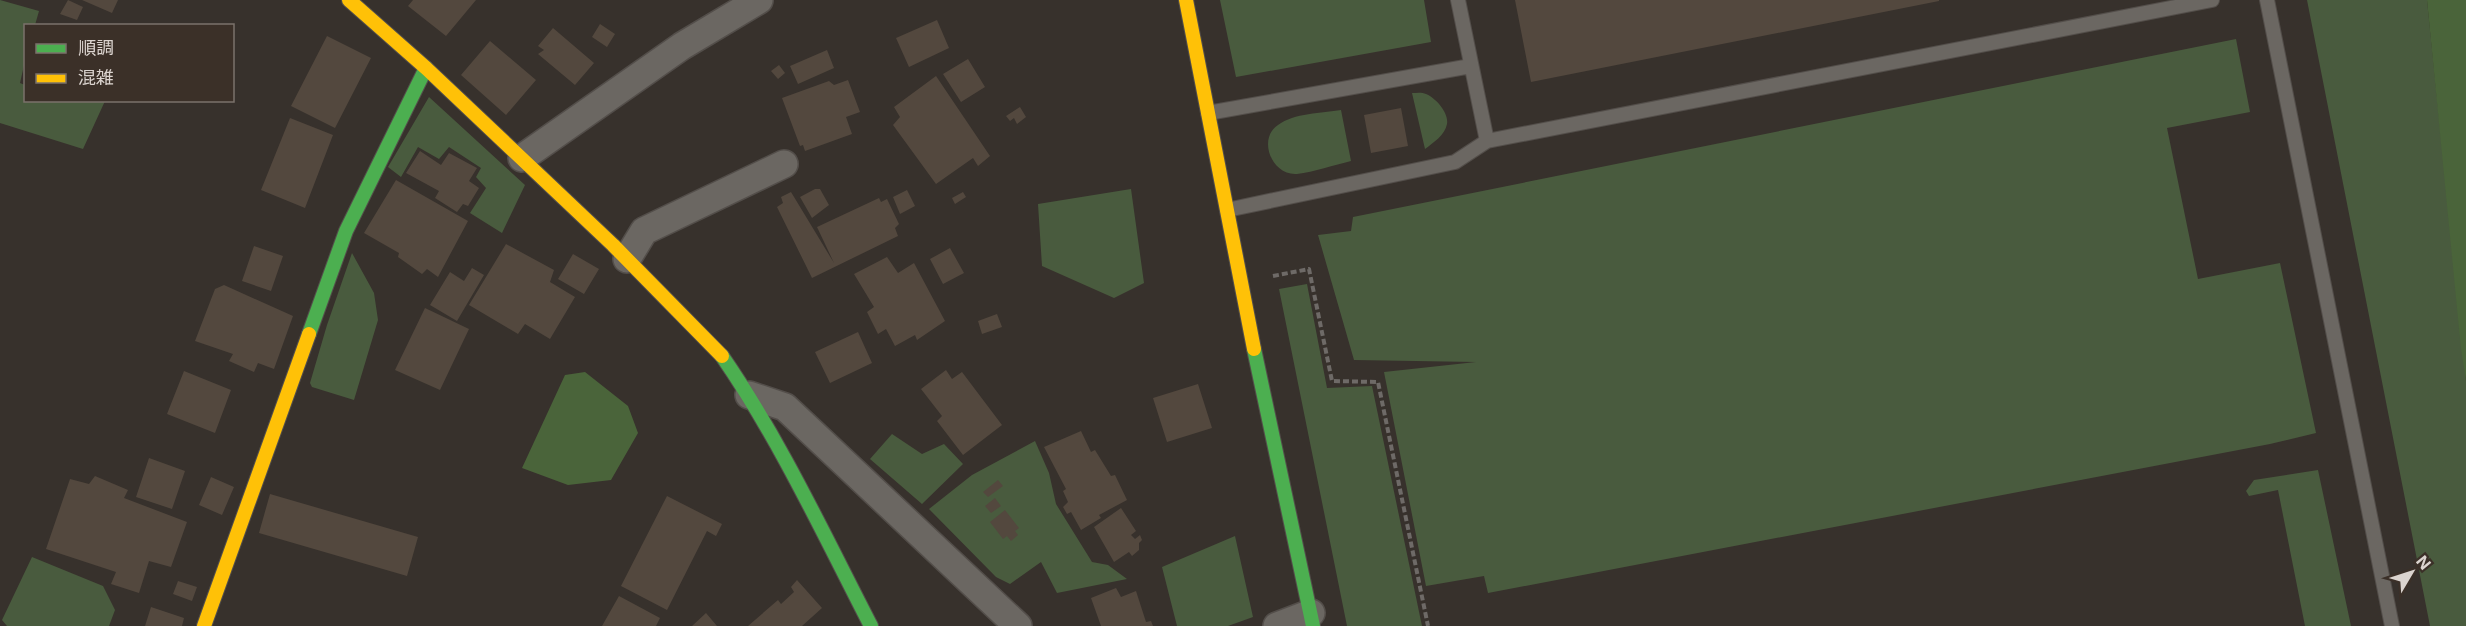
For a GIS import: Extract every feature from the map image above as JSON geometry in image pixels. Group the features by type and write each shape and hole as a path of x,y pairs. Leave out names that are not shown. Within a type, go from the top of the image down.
{"street":[{"path":"349,0 522,158 717,349 749,395 782,453 871,626"},
{"path":"522,158 682,46 759,0"},
{"path":"1186,0 1269,429 1312,619 1277,626"},
{"path":"204,626 346,231 426,68"},
{"path":"627,259 644,231 784,164"},
{"path":"749,395 785,407 1018,626"}],"lane":[{"path":"1458,0 1487,141"},
{"path":"1227,210 1455,162 1487,141 2212,0"},
{"path":"2267,0 2392,626"},
{"path":"1208,113 1471,66"}],"path":[{"path":"1267,278 1309,269 1332,381 1378,382 1428,626"}],"green space":[{"path":"0,0 39,11 35,24 24,24 24,65 20,83 24,85 24,102 105,102 83,149 0,123"},
{"path":"1220,0 1424,0 1431,42 1236,77"},
{"path":"2307,0 2427,0 2466,381 2466,626 2430,626"},
{"path":"2427,0 2466,0 2466,381 2461,349"},
{"path":"2236,39 2250,112 2167,128 2198,279 2280,263 2316,433 2270,444 1488,593 1484,576 1426,586 1384,372 1476,362 1354,360 1318,235 1351,231 1353,217"},
{"path":"1412,93 1424,93 1430,96 1441,106 1446,115 1446,128 1425,149"},
{"path":"429,97 525,185 502,233 470,213 486,188 476,177 481,168 449,147 439,159 418,147 401,177 388,167"},
{"path":"1341,110 1351,161 1297,174 1288,173 1274,163 1268,147 1272,131 1278,125 1300,116"},
{"path":"1131,189 1144,283 1114,298 1042,266 1038,204"},
{"path":"352,253 374,293 378,320 354,400 312,387 310,383"},
{"path":"1307,284 1327,388 1372,386 1422,626 1347,626 1279,289"},
{"path":"585,372 628,406 638,433 611,480 568,485 522,468 565,375"},
{"path":"892,434 922,454 944,444 963,464 922,504 870,459"},
{"path":"1035,441 1049,473 1056,504 1092,562 1108,565 1127,579 1057,593 1041,562 1010,584 996,577 929,509 972,475"},
{"path":"2318,470 2351,626 2305,626 2278,490 2249,496 2246,491 2254,480"},
{"path":"1235,536 1253,617 1228,626 1177,626 1162,567"},
{"path":"32,557 103,586 115,610 109,626 7,626 2,620"}],"building":[{"path":"68,0 83,7 77,20 60,14"},
{"path":"82,0 118,0 112,13"},
{"path":"413,0 476,0 446,36 408,6"},
{"path":"1515,0 1939,0 1939,1 1531,82"},
{"path":"937,20 949,48 909,67 896,38"},
{"path":"600,24 615,34 607,47 592,37"},
{"path":"553,28 594,63 575,85 538,54 544,50 538,46"},
{"path":"327,36 371,58 335,128 291,106"},
{"path":"490,41 536,80 506,115 461,75"},
{"path":"827,50 834,68 798,84 790,66"},
{"path":"968,59 985,87 961,102 943,74"},
{"path":"779,65 785,73 778,79 771,71"},
{"path":"936,76 990,156 978,166 973,158 936,184 893,125 900,117 894,107"},
{"path":"848,80 860,112 846,117 852,134 805,151 803,145 800,146 782,98 829,81 834,85"},
{"path":"1020,107 1026,117 1017,124 1014,118 1010,121 1006,116"},
{"path":"1401,108 1408,146 1371,153 1364,115"},
{"path":"290,118 333,135 305,208 261,190"},
{"path":"420,151 441,165 449,153 477,168 469,181 479,188 468,206 463,204 457,212 435,198 439,191 406,173"},
{"path":"396,180 468,221 438,277 427,269 422,274 398,257 399,253 364,233"},
{"path":"815,189 820,189 829,205 812,218 800,197"},
{"path":"907,190 915,206 900,214 893,197"},
{"path":"791,192 834,263 817,227 879,198 881,202 887,199 899,224 895,228 898,236 812,278 777,207 783,203 781,197"},
{"path":"963,192 966,197 955,204 952,198"},
{"path":"506,244 554,270 550,282 575,297 550,339 525,324 518,334 469,305"},
{"path":"254,246 283,256 271,291 242,281"},
{"path":"950,248 964,273 943,284 930,259"},
{"path":"573,254 599,269 584,294 558,279"},
{"path":"887,257 898,273 914,263 945,321 917,340 915,335 895,346 886,329 878,334 867,312 874,307 854,274"},
{"path":"472,268 484,275 457,321 430,305 450,272 464,281"},
{"path":"224,285 293,316 274,369 258,363 254,372 229,361 233,354 195,341 215,289"},
{"path":"425,308 469,329 440,390 395,370"},
{"path":"997,314 1002,327 982,334 978,321"},
{"path":"858,332 872,363 830,383 815,352"},
{"path":"946,370 952,379 962,372 1002,425 963,455 937,421 942,416 921,389"},
{"path":"184,371 231,390 215,433 167,414"},
{"path":"1198,384 1212,428 1167,442 1153,398"},
{"path":"1081,431 1091,452 1095,450 1111,476 1115,475 1127,500 1099,515 1101,518 1081,530 1071,512 1067,514 1063,507 1068,502 1063,491 1066,489 1044,447"},
{"path":"149,458 185,471 172,509 136,497"},
{"path":"95,476 128,490 124,498 187,522 171,567 149,561 139,593 111,584 116,572 46,549 70,479 89,484"},
{"path":"211,477 234,487 222,515 199,505"},
{"path":"998,480 1003,486 988,497 983,492"},
{"path":"270,494 418,537 407,576 259,533"},
{"path":"667,496 722,524 716,536 707,531 667,610 621,586"},
{"path":"995,498 1001,506 991,513 985,506"},
{"path":"1121,508 1136,531 1131,535 1135,539 1140,535 1142,540 1139,543 1139,550 1132,556 1129,552 1114,562 1094,527"},
{"path":"1005,510 1019,528 1015,531 1018,535 1011,541 1007,536 1003,539 990,522"},
{"path":"797,580 822,608 802,626 748,626 778,600 781,604 794,592 791,587"},
{"path":"178,581 197,587 192,601 173,594"},
{"path":"1116,588 1121,597 1136,591 1146,622 1151,621 1153,626 1101,626 1091,598"},
{"path":"619,596 660,618 656,626 602,626"},
{"path":"151,607 184,618 182,626 145,626"},
{"path":"706,613 717,626 692,626"}],"traffic: fast":[{"path":"309,334 346,231 426,68"},
{"path":"1254,349 1313,626"},
{"path":"722,356 782,454 871,626"}],"traffic: slow":[{"path":"349,0 426,68 613,245 722,356"},
{"path":"1186,0 1254,349"},
{"path":"204,626 309,334"}]}
